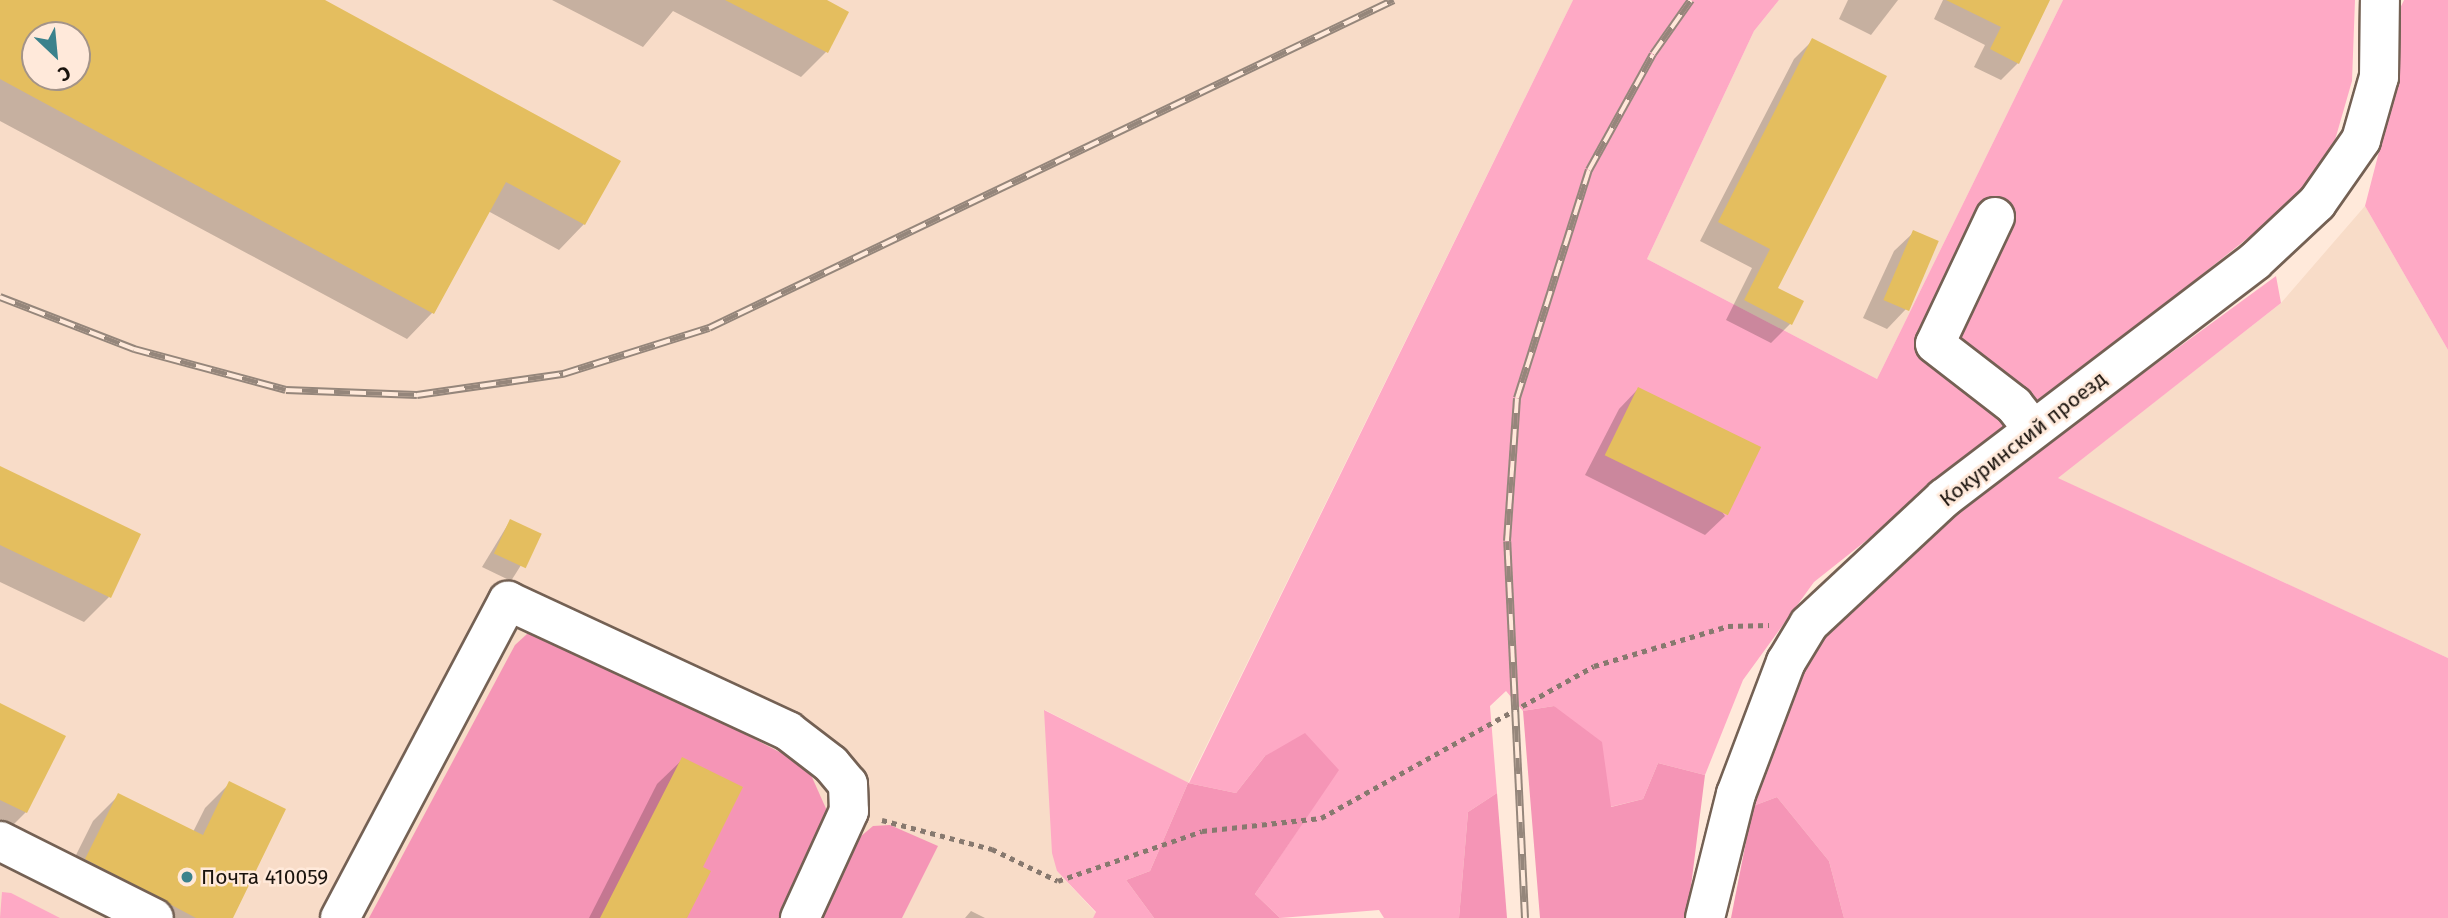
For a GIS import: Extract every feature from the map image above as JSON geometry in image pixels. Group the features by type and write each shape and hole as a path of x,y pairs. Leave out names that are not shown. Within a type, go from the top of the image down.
{"street":[{"name":"Кокуринский проезд","path":"1705,918 1737,794 1786,662 1809,624 1944,498 2255,261 2317,203 2361,140 2379,77 2380,0"},
{"path":"1995,216 1935,344 2014,405 2033,429"},
{"path":"340,918 508,601 788,732 848,784 849,811 800,918"},
{"path":"0,841 154,918"}],"path":[{"path":"849,811 992,849 1058,881 1202,831 1321,818 1594,666 1728,626 1809,624"}],"shaded area":[{"path":"0,0 1573,0 1188,783 1045,710 1057,871 1096,913 1093,918 0,918"},
{"path":"1573,0 1779,0 1754,31 1647,259 1877,379 2063,0 2355,0 2352,81 2335,140 2292,203 1814,582 1743,680 1705,775 1658,763 1643,799 1610,807 1554,706 1523,711 1506,691 1490,706 1497,793 1468,812 1459,918 1384,918 1379,910 1280,918 1255,894 1338,770 1265,756 1236,793 1188,783 1150,871 1126,880 1154,918 1093,918 1096,912 1057,871 1052,853 1044,710 1189,783"},
{"path":"1779,0 2063,0 1877,379 1647,259 1754,31"},
{"path":"2404,0 2448,0 2448,350 2365,206 2390,109 2395,19"},
{"path":"2365,206 2448,350 2448,658 2057,478 2281,303"},
{"path":"2276,276 2281,303 2058,478 2448,658 2448,918 1844,918 1829,861 1777,797 1753,806 1794,690 1829,631 1899,557 1984,490"},
{"path":"547,632 797,761 811,775 828,813 782,918 369,918 515,645 527,634"},
{"path":"1554,706 1602,742 1611,807 1643,799 1658,763 1705,775 1687,918 1540,918 1523,711"},
{"path":"1305,733 1339,770 1255,894 1280,918 1154,918 1126,880 1150,871 1188,783 1236,793 1265,756"},
{"path":"1497,793 1507,918 1459,918 1468,812"},
{"path":"1777,797 1829,861 1844,918 1731,918 1753,806"},
{"path":"890,825 938,846 902,918 818,918 854,842 873,826"},
{"path":"2,892 11,893 60,918 0,918"}],"building":[{"path":"0,0 325,0 621,161 585,225 506,182 434,314 22,91 91,91 91,21 21,21 21,90 0,79"},
{"path":"725,0 827,0 849,12 828,53"},
{"path":"1946,0 2050,0 2019,64 1990,49 2001,27"},
{"path":"1812,38 1887,76 1778,288 1804,301 1792,325 1744,300 1770,249 1718,222"},
{"path":"1913,230 1939,241 1909,311 1883,300"},
{"path":"1638,387 1761,447 1728,515 1605,455"},
{"path":"0,466 141,534 111,598 0,545"},
{"path":"510,519 542,534 526,568 494,553"},
{"path":"0,703 66,736 27,813 0,800"},
{"path":"682,757 743,787 703,867 711,871 687,918 600,918"},
{"path":"229,781 286,809 233,918 196,918 85,859 118,793 203,835"}],"railway":[{"path":"0,297 134,349 286,390 417,395 563,374 709,328 1394,0"},
{"path":"1525,918 1507,541 1517,398 1589,170 1653,54 1691,0"}],"place":[{"name":"Почта 410059","path":"187,877"}]}
